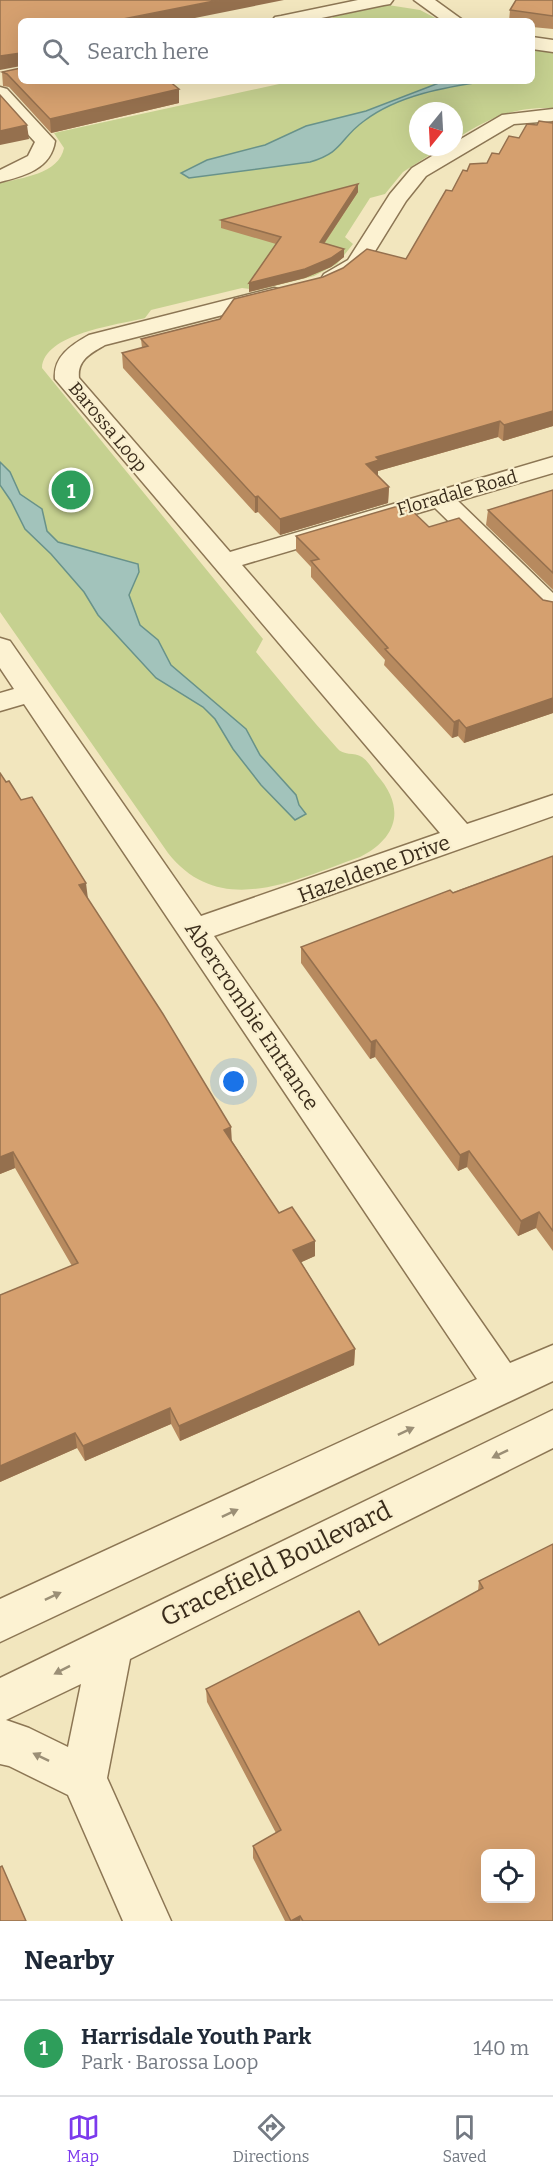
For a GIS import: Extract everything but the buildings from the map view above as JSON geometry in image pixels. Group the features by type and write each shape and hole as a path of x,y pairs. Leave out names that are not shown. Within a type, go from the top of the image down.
{"street":[{"path":"296,18 384,0"},
{"path":"423,0 450,18"},
{"path":"535,43 553,46"},
{"path":"0,176 17,171 36,161 55,139 4,82"},
{"name":"Barossa Loop","path":"462,837 70,385 66,373 68,362 83,348 106,336 337,277 356,264 407,184 430,164 509,118 553,115"},
{"name":"Floradale Road","path":"224,562 553,465"},
{"path":"440,498 553,608"},
{"name":"Abercrombie Entrance","path":"0,647 16,697 194,931 503,1385"},
{"name":"Hazeldene Drive","path":"194,931 553,805"},
{"path":"0,1621 553,1362"},
{"name":"Gracefield Boulevard","path":"0,1701 553,1428"},
{"path":"111,1645 84,1779 147,1921"},
{"path":"0,1742 13,1744 84,1779"}],"green space":[{"path":"388,5 420,10 435,18 333,18"},
{"path":"535,49 553,52 553,108 524,109 501,115 463,135 463,102 409,102 409,156 428,156 403,172 385,194 370,198 345,237 353,244 337,264 314,276 258,290 242,288 151,310 145,318 84,332 55,346 46,356 42,368 263,639 256,652 339,750 362,757 386,787 392,798 394,810 394,820 390,831 373,849 360,857 285,883 260,888 235,890 211,885 189,873 168,853 0,612 0,183 28,177 47,169 61,157 64,148 54,133 279,84 535,84"}],"water":[{"path":"436,84 469,84 407,98 377,112 329,154 310,162 189,178 181,173 207,160 265,145 306,126 366,111"},
{"path":"0,462 10,472 20,494 42,509 47,531 58,542 138,564 139,572 129,595 140,625 158,640 171,665 246,729 260,755 296,795 299,805 306,814 295,820 261,785 233,749 215,719 203,707 156,678 98,615 84,592 51,554 25,529 0,485"}],"place":[{"name":"Harrisdale Youth Park","path":"71,490"}]}
